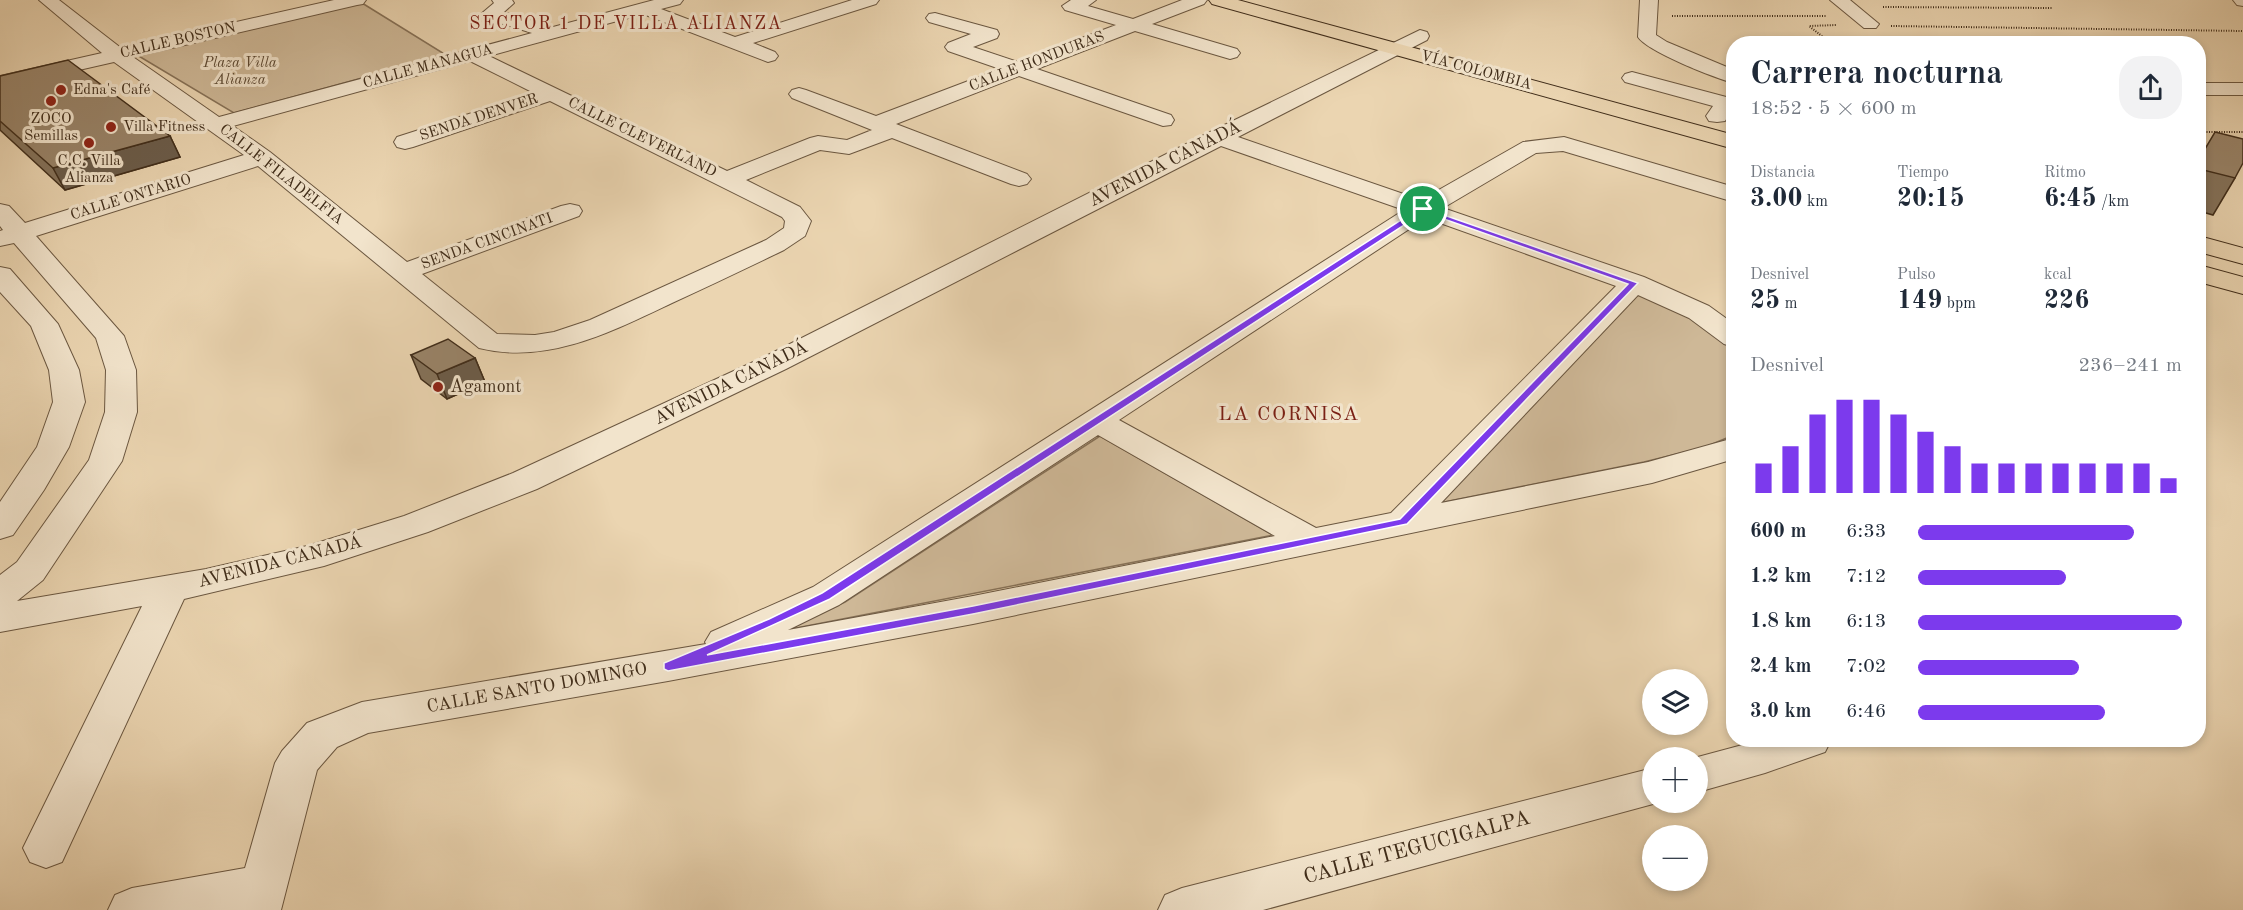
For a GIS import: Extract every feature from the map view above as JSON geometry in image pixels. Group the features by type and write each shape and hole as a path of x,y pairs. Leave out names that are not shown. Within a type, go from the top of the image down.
{"main road":[{"name":"VÍA COLOMBIA","path":"1218,0 1407,42 1455,45"},
{"name":"VÍA COLOMBIA","path":"1288,0 1407,42 1726,140"},
{"path":"1614,88 1725,118"},
{"path":"2206,244 2243,252"},
{"path":"2206,244 2243,256"},
{"path":"2206,275 2243,286"}],"street":[{"name":"CALLE FILADELFIA","path":"48,0 117,55 262,158 489,342 514,346 547,343 592,330 775,245 796,231"},
{"name":"CALLE BOSTON","path":"0,82 357,0"},
{"path":"501,0 506,3 490,14 553,33"},
{"name":"CALLE MANAGUA","path":"216,124 553,33 649,10 674,0"},
{"path":"735,43 870,0"},
{"path":"1087,0 1071,6 1230,53"},
{"name":"CALLE HONDURAS","path":"726,180 818,143 849,147 884,127 1018,69 1198,0"},
{"path":"270,5 288,16"},
{"path":"1648,8 1647,37 1660,46 1726,74"},
{"path":"649,10 768,56"},
{"path":"935,18 990,34 956,47 1162,120"},
{"name":"AVENIDA CANADÁ","path":"0,618 170,588 311,557 416,524 525,481 775,363 1407,42"},
{"name":"CALLE CLEVERLAND","path":"472,55 790,212 798,221 796,231"},
{"path":"1632,78 1723,102 1725,118"},
{"path":"2206,89 2243,89"},
{"name":"SENDA DENVER","path":"405,142 552,94"},
{"path":"799,94 1019,179"},
{"path":"818,143 810,129 850,114"},
{"path":"1218,137 1634,283 1699,312 1726,332"},
{"path":"668,666 773,622 826,596 1423,209 1531,147 1564,144 1726,193"},
{"name":"CALLE ONTARIO","path":"6,228 262,158"},
{"name":"SENDA CINCINATI","path":"403,272 570,211"},
{"path":"0,595 30,571 105,461 121,412 121,370 110,336 6,228"},
{"path":"0,275 44,324 64,370 69,402 53,447 27,490 0,527"},
{"path":"1403,522 1634,283"},
{"path":"1097,421 1311,541"},
{"name":"CALLE SANTO DOMINGO","path":"260,898 297,763 322,735 362,718 668,666 973,610 1652,472 1726,450"},
{"path":"46,848 170,588"},
{"path":"1708,771 1791,747"},
{"name":"CALLE TEGUCIGALPA","path":"1182,910 1642,789"},
{"path":"132,910 260,898"}],"path":[{"path":"1648,8 1854,12 2053,8"},
{"path":"1822,36 1809,26 1854,12 1892,26 2243,31"},
{"path":"2206,132 2243,132"}],"green space":[{"name":"Plaza Villa Alianza","path":"362,3 446,55 234,113 137,55"},
{"path":"1637,290 1695,316 1726,341 1726,438 1705,447 1644,462 1434,504"},
{"path":"1100,436 1273,535 786,630 845,602"}],"building":[{"name":"C.C. Villa Alianza","path":"68,60 170,136 53,168 0,121 0,76"},
{"path":"2215,132 2243,139 2243,163 2235,178 2206,171 2206,147"},
{"path":"448,339 475,358 437,374 411,355"}],"place":[{"name":"Edna's Café","path":"61,90"},
{"name":"ZOCO Semillas","path":"51,101"},
{"name":"Villa Fitness","path":"111,127"},
{"name":"C.C. Villa Alianza","path":"89,143"},
{"name":"Agamont","path":"438,387"}],"district":[{"name":"SECTOR 1 DE VILLA ALIANZA","path":"626,24"},
{"name":"LA CORNISA","path":"1289,415"}],"route":[{"path":"1423,209 1634,283 1403,522 973,610 668,666 773,622 826,596 1423,209"}]}
